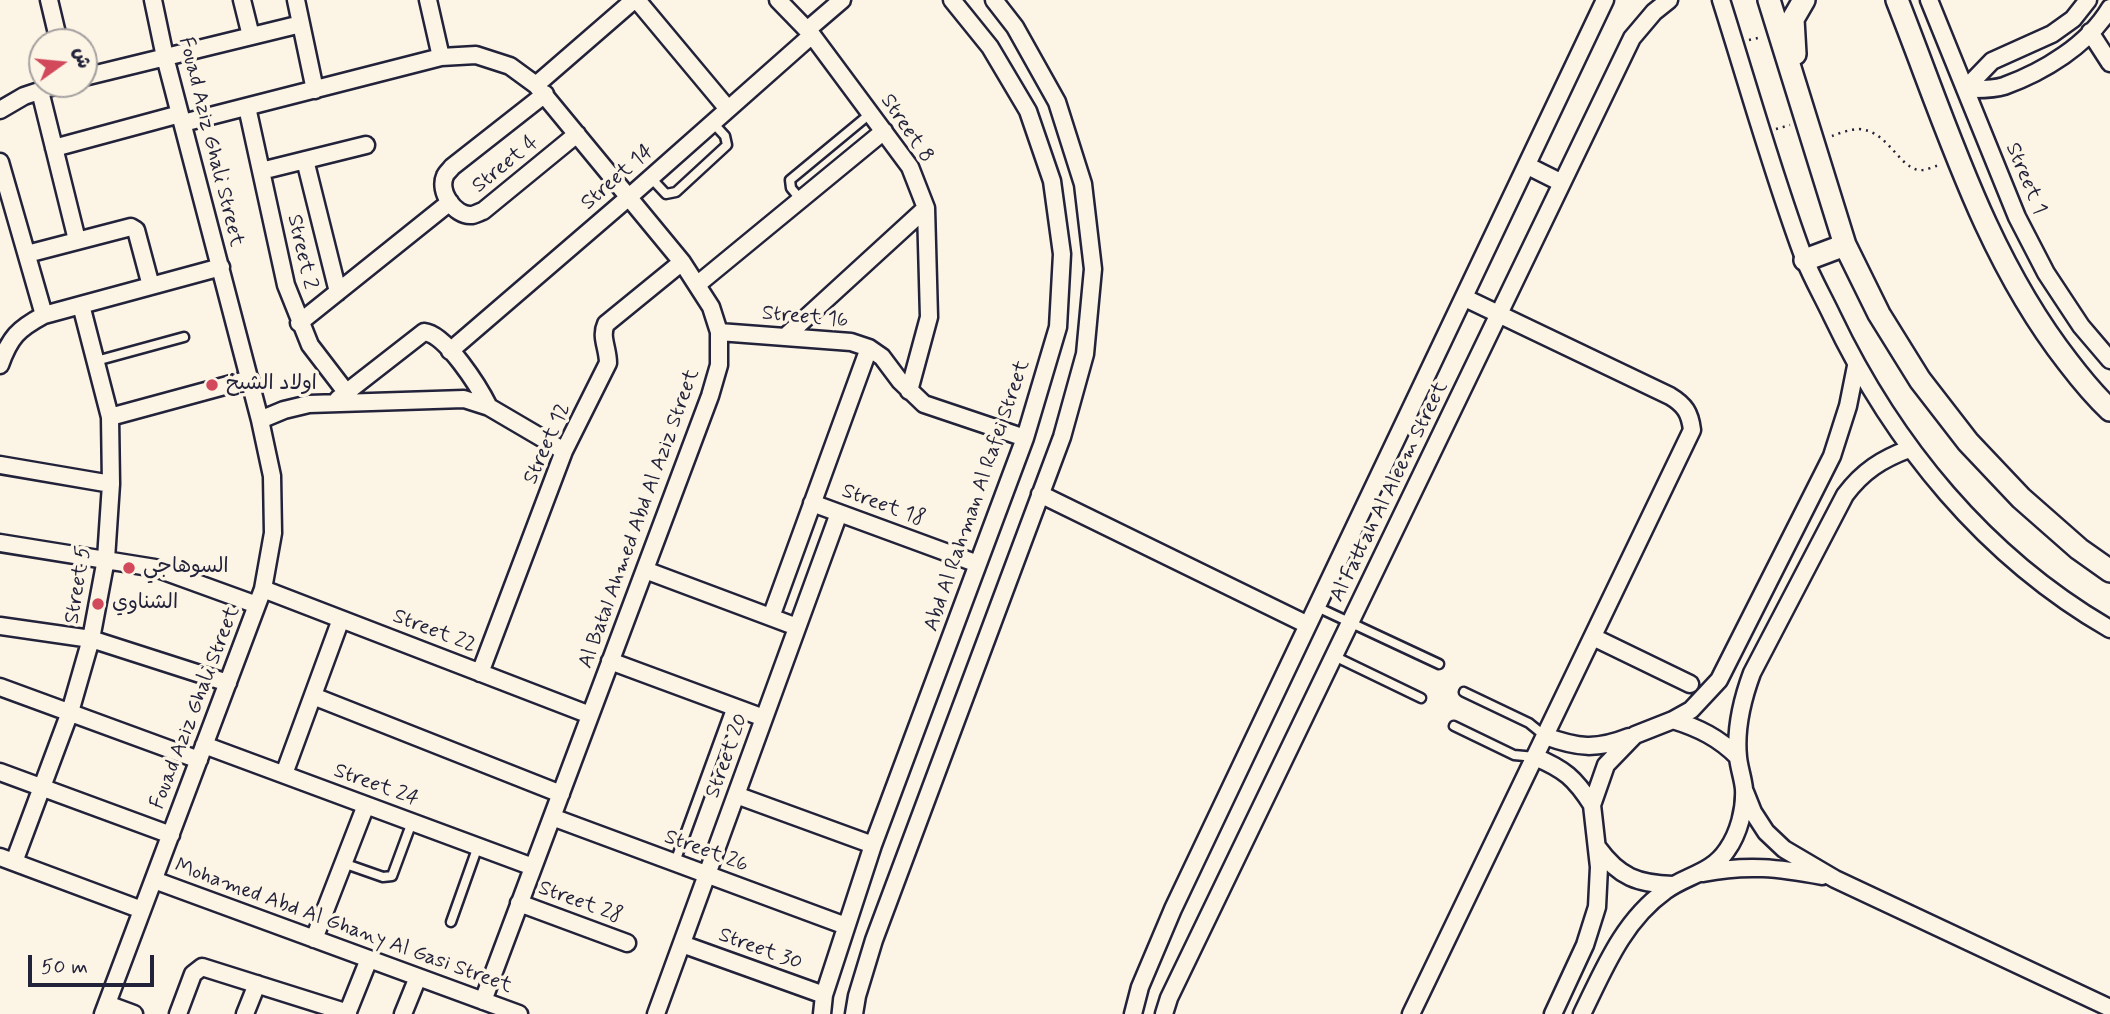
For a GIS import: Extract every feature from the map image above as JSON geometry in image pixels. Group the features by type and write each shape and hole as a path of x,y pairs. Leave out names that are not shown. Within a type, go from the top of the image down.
{"street":[{"path":"49,0 56,28"},
{"name":"Fouad Aziz Ghali Street","path":"105,1009 263,589 273,533 272,476 260,420 153,0"},
{"path":"242,0 251,36"},
{"path":"296,0 315,90"},
{"path":"428,0 441,57"},
{"path":"636,0 728,109"},
{"name":"Street 4","path":"577,134 483,211 470,215 458,212 443,191 444,177 452,167 541,90 636,0"},
{"name":"Street 8","path":"778,0 809,33 910,167 926,208 929,317 909,391"},
{"name":"Street 14","path":"450,351 713,123 842,0"},
{"name":"Abd Al Rahman Al Rafei Street","path":"822,1014 824,995 873,845 1024,438 1058,327 1062,254 1052,181 1028,111 990,47 952,0"},
{"path":"854,1014 857,996 883,917 1062,437 1086,354 1093,269 1083,184 1057,102 1015,27 994,0"},
{"name":"Al Fattah Al Aleem Street","path":"1133,1014 1140,987 1173,909 1605,0"},
{"name":"Al Fattah Al Aleem Street","path":"1164,1014 1169,998 1632,38 1654,12 1669,0"},
{"path":"1721,0 1805,260 1856,366 1909,449 1962,511 2020,568 2084,614 2110,628"},
{"path":"1769,0 1845,245 1879,314 1920,380 1968,442 2021,498 2079,549 2110,571"},
{"path":"1797,89 1793,19 1804,0"},
{"path":"1897,0 1985,225 2016,285 2053,342 2096,397 2110,410"},
{"name":"Street 1","path":"1929,0 2017,217 2046,273 2081,326 2110,360"},
{"path":"1965,89 1992,61 2052,34 2073,19 2083,2"},
{"path":"1965,89 2001,87 2065,54 2090,32 2110,8"},
{"path":"98,74 301,24"},
{"path":"2090,32 2110,63"},
{"name":"Al Batal Ahmed Abd Al Aziz Street","path":"54,148 247,107 441,57 476,55 510,66 541,90 682,262 711,307 719,332 719,365 713,386 483,1001"},
{"path":"0,110 28,95"},
{"path":"42,98 78,240"},
{"name":"Street 2","path":"247,107 286,285 299,323 341,397"},
{"path":"698,284 884,131"},
{"path":"261,171 366,145"},
{"path":"305,160 338,292"},
{"path":"0,162 4,186 44,315"},
{"path":"1528,166 1562,183"},
{"path":"299,323 450,202"},
{"path":"785,337 926,208"},
{"path":"27,254 131,227 137,236 151,286"},
{"path":"1805,260 1845,245"},
{"name":"Street 12","path":"480,673 564,451 608,363 603,337 606,324 682,262"},
{"path":"0,365 8,344 23,326 44,315 220,267"},
{"path":"1411,1014 1692,430 1690,415 1682,403 1670,396 1465,298"},
{"name":"Street 5","path":"7,860 42,787 70,712 91,639 106,559 111,484 110,417 81,305"},
{"path":"341,397 425,332 433,333 450,351 476,383 489,407"},
{"name":"Street 16","path":"719,332 851,342 869,348 882,357 909,391 924,404 1024,438"},
{"path":"771,617 869,348"},
{"path":"1545,736 1574,746 1605,746 1673,720 1691,710 1706,696 1730,662 1832,456 1848,406 1856,366"},
{"path":"110,417 250,379"},
{"path":"260,420 284,410 341,397 464,399 489,407 564,451"},
{"path":"1909,449 1885,458 1869,468 1845,495 1752,673 1740,714 1738,757 1744,790 1753,812 1784,849 1835,878 2110,1008"},
{"path":"0,465 111,484"},
{"path":"1040,494 1308,625"},
{"name":"Street 18","path":"813,503 978,564"},
{"name":"Street 20","path":"656,1014 839,513"},
{"path":"0,543 155,568 257,605"},
{"path":"645,570 797,627"},
{"name":"Street 22","path":"263,589 590,715"},
{"path":"284,775 341,619"},
{"path":"0,626 91,639 228,683"},
{"path":"1593,637 1690,684"},
{"path":"610,661 764,718"},
{"name":"Street 24","path":"0,687 202,753 284,775 533,867"},
{"path":"313,696 561,794"},
{"path":"1673,720 1709,734 1725,744 1738,757"},
{"path":"1592,805 1606,765 1635,735"},
{"path":"1535,757 1558,766 1578,783 1592,805 1597,846 1599,887 1592,926 1553,1014"},
{"path":"0,772 171,835"},
{"path":"1703,873 1727,851 1741,822 1744,790"},
{"path":"736,795 873,845"},
{"path":"314,939 366,805"},
{"name":"Street 26","path":"552,817 846,926"},
{"path":"1597,846 1610,864 1629,877 1650,885 1673,885"},
{"path":"7,860 142,910"},
{"path":"1582,1014 1615,946 1639,914 1673,885 1703,873 1752,866 1776,867 1835,878"},
{"name":"Mohamed Abd Al Ghany Al Gasi Street","path":"154,880 519,1014"},
{"name":"Street 28","path":"519,903 627,943"},
{"path":"852,908 883,917"},
{"name":"Street 30","path":"682,944 824,995"},
{"path":"178,1014 193,974 202,967 348,1014 369,959"},
{"path":"403,1014 418,977"},
{"path":"245,1014 257,984"},
{"path":"294,1014 300,998"},
{"path":"105,1009 134,1014"}],"lane":[{"path":"801,200 791,188 790,180 871,113"},
{"path":"651,178 666,194 676,192 727,145 724,136 713,123"},
{"path":"96,361 184,337"},
{"path":"1317,607 1439,664"},
{"path":"1334,656 1421,698"},
{"path":"1464,692 1529,723 1545,736"},
{"path":"675,862 732,706"},
{"path":"1454,726 1514,755 1535,757"},
{"path":"343,863 383,877 392,876 412,822"},
{"path":"450,922 478,846"}],"path":[{"path":"1735,43 1779,33"},
{"path":"1763,132 1859,129 1884,139 1917,170 1959,159"}],"place":[{"name":"اولاد الشيخ","path":"212,385"},
{"name":"السوهاجي","path":"129,568"},
{"name":"الشناوي","path":"98,604"}]}
